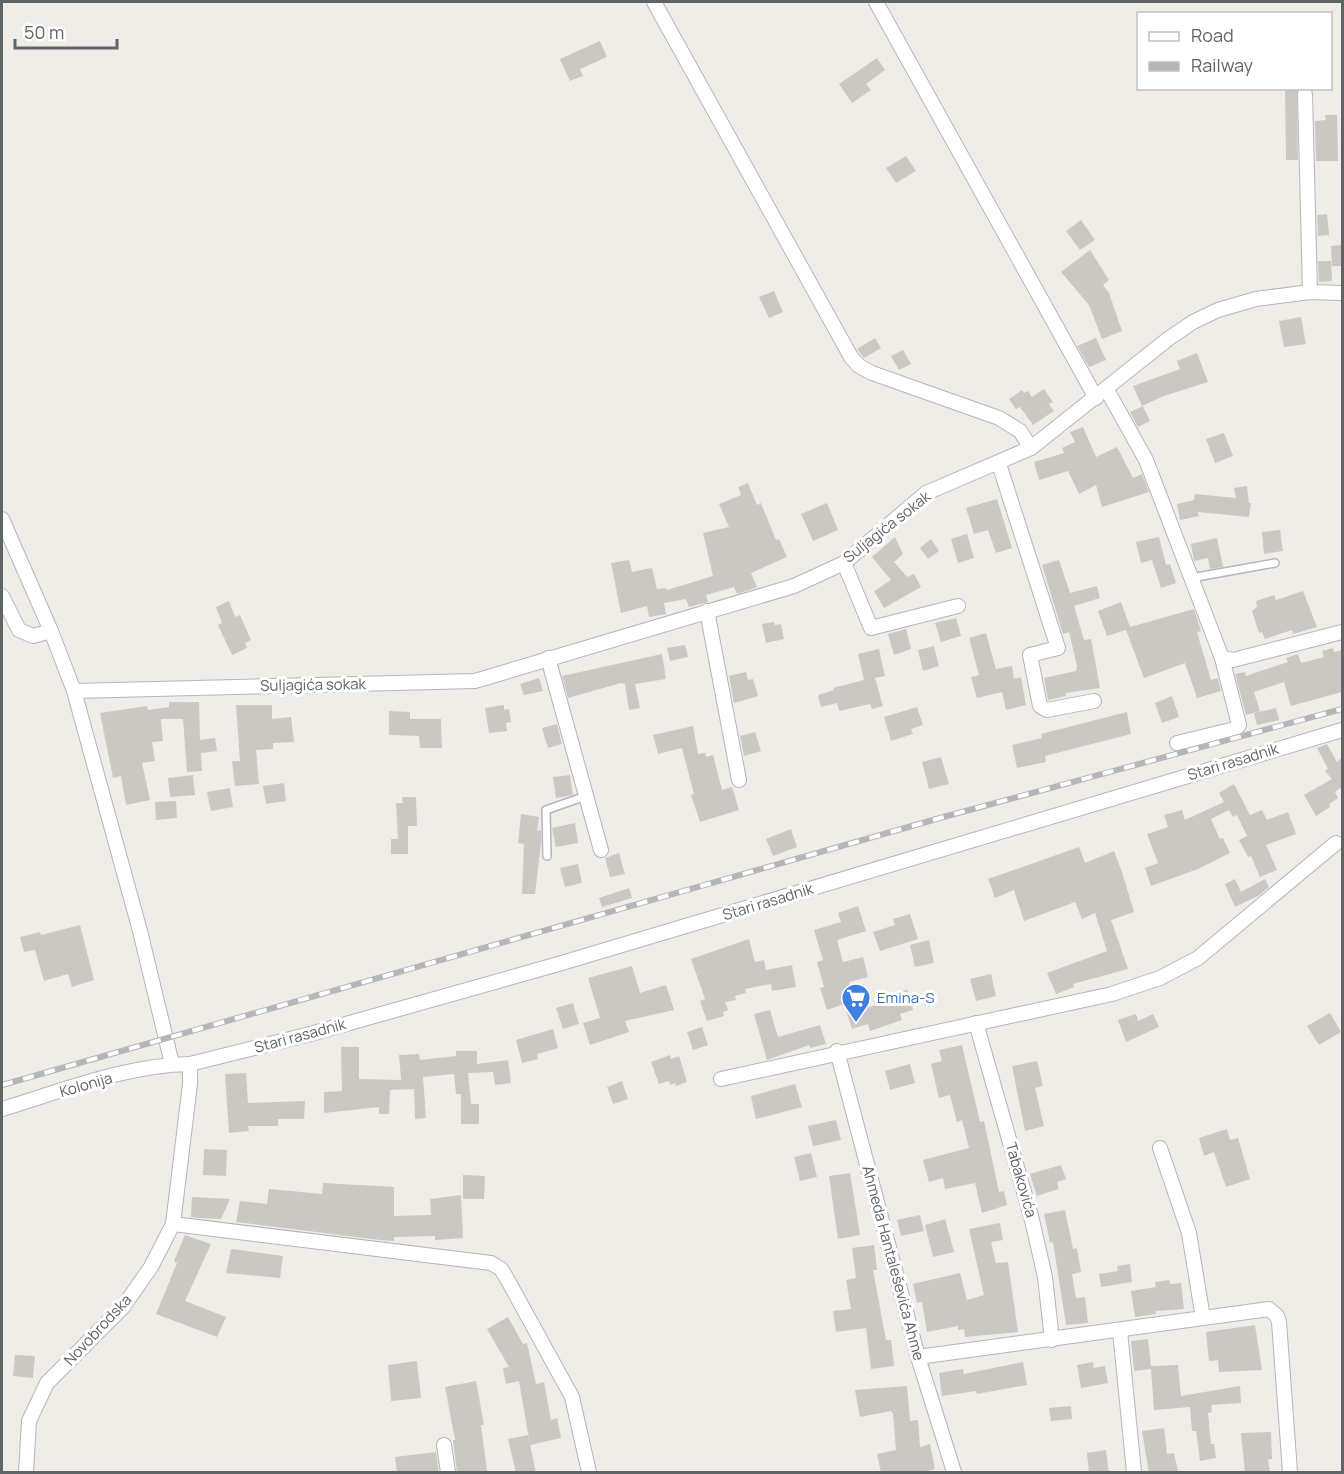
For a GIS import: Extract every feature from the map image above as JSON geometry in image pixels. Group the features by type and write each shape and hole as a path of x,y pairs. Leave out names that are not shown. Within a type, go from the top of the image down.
{"street":[{"path":"654,2 851,357 859,366 872,373 999,418 1020,431 1031,448"},
{"path":"876,2 1101,394 1146,460 1222,658 1239,725 1235,729 1177,744"},
{"path":"1305,94 1310,292"},
{"name":"Suljagića sokak","path":"74,692 475,681 794,586 844,562 926,493 999,464 1031,448 1168,339 1193,322 1247,302 1310,292 1342,293"},
{"path":"999,464 1058,648 1030,655 1040,706 1047,710 1094,701"},
{"path":"2,519 51,631 74,692 140,932 172,1064 190,1064"},
{"path":"844,562 871,628 958,606"},
{"path":"2,596 20,630 27,635 33,636 51,631"},
{"path":"706,611 739,780"},
{"path":"1222,658 1233,660 1342,633"},
{"path":"548,658 601,850"},
{"name":"Stari rasadnik","path":"190,1064 315,1033 566,962 1342,730"},
{"path":"721,1079 837,1051 1112,994 1160,978 1210,950 1340,844"},
{"name":"Tabakovića","path":"976,1023 1032,1220 1045,1277 1052,1340"},
{"name":"Ahmeda Hantaleševića Ahme","path":"837,1051 918,1357 954,1473"},
{"name":"Kolonija","path":"2,1109 97,1081 172,1064"},
{"name":"Novobrodska","path":"26,1473 29,1421 47,1383 123,1307 151,1267 173,1224 190,1084 190,1064"},
{"path":"1160,1148 1189,1233 1203,1318"},
{"path":"173,1224 491,1263 501,1269 506,1277 572,1397 589,1473"},
{"path":"918,1357 1120,1331 1264,1308 1277,1316 1290,1473"},
{"path":"1120,1331 1134,1473"},
{"path":"444,1445 448,1473"}],"lane":[{"path":"1191,578 1275,563"},
{"path":"547,856 546,810 586,796"}],"building":[{"path":"600,41 607,57 580,69 583,76 570,81 560,59"},
{"path":"877,58 885,70 866,84 871,90 852,103 839,84"},
{"path":"1285,90 1297,90 1298,160 1286,160"},
{"path":"1325,115 1337,115 1338,161 1316,161 1315,121 1326,120"},
{"path":"906,156 916,171 896,183 886,168"},
{"path":"1327,214 1329,235 1318,236 1317,215"},
{"path":"1081,220 1095,240 1080,250 1066,231"},
{"path":"1342,245 1342,266 1332,266 1331,246"},
{"path":"1090,250 1109,280 1103,285 1109,293 1122,331 1102,339 1089,305 1061,272"},
{"path":"1318,261 1331,261 1332,281 1319,282"},
{"path":"774,291 783,312 769,318 759,297"},
{"path":"1301,317 1306,344 1284,347 1279,321"},
{"path":"875,338 881,348 864,358 857,349"},
{"path":"1096,338 1106,360 1089,367 1077,346"},
{"path":"903,350 911,364 899,370 891,356"},
{"path":"1197,353 1208,382 1164,396 1142,406 1133,386 1180,369 1177,361"},
{"path":"1044,389 1053,402 1049,404 1054,411 1033,425 1020,407 1016,409 1009,399 1022,390 1024,393 1028,391 1032,397"},
{"path":"1143,406 1150,421 1138,427 1130,412"},
{"path":"1083,427 1096,457 1117,447 1133,478 1142,474 1149,492 1102,507 1096,485 1079,494 1068,471 1039,480 1034,462 1064,453 1062,448 1075,442 1070,432"},
{"path":"1224,433 1233,456 1215,463 1206,439"},
{"path":"748,483 757,505 761,503 776,540 779,539 787,557 751,573 757,587 752,589 737,594 734,587 706,595 708,602 689,607 686,599 664,603 666,614 649,617 647,606 621,613 611,563 629,560 632,572 652,568 657,589 666,588 667,590 713,576 703,533 729,527 719,504 741,495 738,487"},
{"path":"1247,486 1249,503 1251,503 1249,517 1198,512 1199,516 1180,520 1177,504 1194,500 1195,494 1236,498 1234,488"},
{"path":"997,499 1012,548 996,553 988,530 974,534 966,508"},
{"path":"827,503 838,530 813,541 801,514"},
{"path":"1280,530 1283,551 1264,554 1262,532"},
{"path":"967,534 974,558 958,563 951,539"},
{"path":"895,537 903,554 894,562 907,577 914,574 921,587 884,608 874,591 891,580 872,557"},
{"path":"1159,537 1166,565 1170,564 1176,583 1161,588 1152,560 1141,563 1136,542"},
{"path":"1217,538 1223,567 1210,569 1208,558 1194,561 1191,544"},
{"path":"931,539 939,551 928,559 920,548"},
{"path":"1059,560 1070,593 1097,586 1100,598 1074,606 1084,640 1091,639 1100,688 1065,693 1066,696 1048,700 1044,678 1076,671 1077,666 1069,632 1063,634 1042,565"},
{"path":"1303,591 1317,627 1293,634 1292,630 1265,639 1262,632 1259,633 1252,611 1257,607 1256,601 1274,595 1276,600"},
{"path":"229,601 235,617 240,615 251,640 245,643 247,648 232,655 218,625 222,623 216,607"},
{"path":"1121,602 1130,627 1194,609 1201,631 1197,632 1211,680 1218,678 1221,691 1197,698 1185,663 1144,678 1126,630 1107,636 1098,611"},
{"path":"956,618 961,636 941,642 935,623"},
{"path":"774,622 775,625 781,624 784,639 766,643 762,624"},
{"path":"906,629 911,649 894,655 888,634"},
{"path":"986,633 996,669 1012,666 1014,679 1021,677 1026,705 1006,710 1002,692 977,698 971,677 979,675 969,638"},
{"path":"685,645 688,657 670,661 667,648"},
{"path":"934,646 939,666 923,671 918,650"},
{"path":"1333,648 1334,652 1342,650 1342,692 1291,706 1284,682 1254,692 1260,711 1246,715 1235,674 1245,672 1246,676 1288,662 1286,658 1298,654 1301,663 1324,657 1322,651"},
{"path":"879,649 885,676 875,678 883,706 872,709 870,704 839,711 837,703 821,707 818,695 834,690 833,688 864,680 858,654"},
{"path":"662,654 666,679 635,684 640,708 629,710 625,684 621,683 568,698 562,676"},
{"path":"746,672 748,680 753,679 758,696 734,703 729,676"},
{"path":"539,678 543,691 524,695 520,684"},
{"path":"1172,696 1179,717 1162,723 1155,703"},
{"path":"169,702 199,702 200,740 215,738 217,751 201,753 202,771 187,772 183,719 161,719 163,741 152,742 155,761 142,763 150,800 126,805 121,776 113,778 100,713 147,706 148,710 169,707"},
{"path":"236,705 272,705 272,719 291,717 294,742 273,743 273,749 256,750 259,784 235,786 232,761 240,761"},
{"path":"504,705 504,710 509,709 511,722 506,723 507,731 489,733 485,708"},
{"path":"917,707 923,725 911,729 913,734 891,741 884,717"},
{"path":"1276,708 1279,720 1257,725 1254,713"},
{"path":"389,711 410,712 410,719 441,719 442,748 420,748 419,736 389,735"},
{"path":"1127,712 1131,734 1045,756 1046,762 1017,768 1012,745 1042,738 1041,734"},
{"path":"557,724 562,744 548,748 542,728"},
{"path":"693,726 698,754 705,753 706,757 713,755 722,790 732,787 739,810 700,822 691,795 694,794 682,748 658,754 653,735"},
{"path":"755,732 761,751 744,756 740,736"},
{"path":"1327,744 1337,762 1342,757 1342,791 1340,788 1335,792 1338,798 1329,804 1330,807 1316,816 1304,795 1332,779 1325,771 1328,769 1317,748"},
{"path":"941,757 949,784 929,789 922,762"},
{"path":"193,775 195,795 170,797 168,778"},
{"path":"570,775 573,795 556,798 553,777"},
{"path":"284,783 286,801 266,804 263,786"},
{"path":"1234,784 1250,815 1262,810 1267,820 1288,812 1296,834 1266,845 1277,870 1260,877 1251,856 1248,857 1239,840 1247,836 1237,815 1233,817 1229,810 1211,819 1220,839 1223,838 1230,853 1198,869 1151,886 1145,868 1158,863 1147,834 1168,827 1164,815 1182,810 1185,820 1224,802 1219,793"},
{"path":"230,788 233,807 211,811 207,792"},
{"path":"402,797 416,797 417,826 408,826 408,854 391,854 391,839 398,839 396,803 403,803"},
{"path":"176,801 177,818 156,820 155,802"},
{"path":"521,814 539,817 537,831 541,830 541,843 535,894 522,894 524,844 518,843"},
{"path":"575,823 578,843 556,847 552,828"},
{"path":"791,829 797,847 773,856 766,839"},
{"path":"1079,847 1085,863 1114,851 1134,912 1111,920 1128,969 1073,984 1074,987 1056,994 1047,973 1107,951 1095,913 1082,919 1075,902 1024,921 1014,890 995,898 988,879"},
{"path":"619,853 625,874 610,877 605,858"},
{"path":"578,864 582,883 565,887 560,868"},
{"path":"1235,879 1241,892 1265,879 1269,887 1258,896 1235,907 1225,884"},
{"path":"629,888 632,898 602,907 599,898"},
{"path":"858,906 866,931 837,940 843,962 863,957 868,977 849,982 858,1010 887,1002 886,995 907,990 913,1010 900,1014 902,1020 870,1031 868,1024 852,1029 844,1004 827,1010 820,988 824,987 817,962 823,960 814,930 841,922 838,913"},
{"path":"910,914 918,939 880,951 873,932 895,925 893,919"},
{"path":"80,925 94,980 72,987 68,974 44,981 35,950 24,952 20,937 40,932 41,935"},
{"path":"749,939 755,962 764,960 766,970 792,965 796,987 772,991 771,984 745,989 746,993 735,996 736,1000 725,1002 728,1010 723,1012 724,1016 707,1021 700,1001 705,999 691,959"},
{"path":"929,940 934,963 915,967 910,945"},
{"path":"632,966 640,993 666,985 674,1010 625,1021 629,1032 590,1045 583,1023 600,1018 588,978"},
{"path":"991,974 996,996 976,1001 970,979"},
{"path":"573,1003 579,1024 563,1029 556,1008"},
{"path":"770,1010 778,1037 820,1025 826,1044 810,1048 809,1045 767,1060 754,1014"},
{"path":"1330,1013 1341,1032 1319,1045 1307,1026"},
{"path":"1136,1014 1138,1021 1153,1014 1159,1027 1126,1042 1118,1020"},
{"path":"702,1027 708,1045 693,1050 687,1032"},
{"path":"553,1029 558,1048 537,1054 538,1059 522,1063 516,1040"},
{"path":"962,1045 980,1122 984,1121 999,1192 1004,1191 1007,1205 982,1213 975,1183 945,1189 943,1178 929,1182 923,1160 969,1148 962,1120 957,1122 950,1095 939,1098 931,1064 942,1061 939,1050"},
{"path":"341,1047 359,1047 359,1079 401,1080 399,1055 419,1054 420,1060 456,1056 456,1051 477,1051 477,1064 508,1060 511,1083 495,1085 493,1072 468,1073 471,1104 479,1104 479,1124 461,1124 461,1094 456,1094 454,1074 423,1077 426,1118 415,1119 414,1089 390,1090 389,1114 379,1114 379,1107 324,1113 324,1092 342,1091"},
{"path":"670,1055 671,1059 679,1056 687,1082 676,1086 675,1083 670,1085 669,1081 659,1084 651,1062"},
{"path":"1037,1061 1043,1086 1035,1088 1044,1126 1025,1131 1012,1066"},
{"path":"910,1064 915,1083 890,1090 885,1071"},
{"path":"246,1073 248,1103 305,1101 304,1119 278,1119 278,1126 248,1126 249,1131 229,1133 225,1074"},
{"path":"622,1081 628,1099 613,1104 607,1087"},
{"path":"795,1084 802,1107 756,1119 751,1096"},
{"path":"836,1120 841,1140 813,1146 808,1126"},
{"path":"1227,1129 1230,1140 1238,1138 1250,1179 1226,1187 1214,1152 1204,1156 1199,1138"},
{"path":"204,1149 227,1150 226,1176 203,1175"},
{"path":"811,1153 817,1177 800,1181 794,1157"},
{"path":"1061,1165 1066,1179 1057,1182 1059,1189 1037,1196 1030,1174"},
{"path":"850,1173 860,1235 838,1239 829,1176"},
{"path":"463,1175 485,1176 484,1199 463,1199"},
{"path":"323,1183 394,1187 394,1216 431,1215 430,1199 461,1195 463,1238 435,1240 435,1236 394,1237 394,1241 236,1222 240,1201 267,1204 269,1189 322,1194"},
{"path":"192,1197 230,1199 221,1219 199,1218 191,1217"},
{"path":"1065,1210 1073,1249 1077,1248 1081,1272 1072,1274 1076,1298 1085,1297 1088,1323 1066,1325 1053,1242 1050,1243 1044,1214"},
{"path":"920,1215 924,1231 901,1236 897,1220"},
{"path":"945,1219 954,1252 933,1257 925,1225"},
{"path":"1000,1223 1003,1240 991,1242 996,1263 1008,1262 1018,1332 965,1337 964,1329 958,1330 958,1326 927,1332 922,1302 917,1303 913,1284 960,1273 967,1300 984,1295 969,1229"},
{"path":"185,1235 211,1244 185,1301 226,1317 217,1337 156,1314 177,1263 174,1261"},
{"path":"874,1245 877,1270 873,1270 886,1340 891,1340 894,1366 871,1369 866,1328 836,1332 833,1311 851,1309 846,1280 856,1278 852,1248"},
{"path":"231,1249 283,1256 280,1278 226,1273"},
{"path":"1130,1264 1132,1282 1101,1287 1099,1274 1118,1271 1117,1266"},
{"path":"1169,1280 1170,1284 1181,1283 1184,1309 1156,1311 1156,1314 1135,1317 1131,1291 1156,1287 1155,1282"},
{"path":"508,1317 523,1344 527,1343 536,1384 544,1382 551,1420 557,1418 561,1438 530,1445 519,1381 506,1384 503,1368 509,1367 487,1329"},
{"path":"1255,1325 1262,1370 1219,1372 1218,1360 1209,1361 1206,1332"},
{"path":"1148,1339 1151,1366 1178,1365 1181,1396 1240,1386 1241,1403 1211,1405 1212,1412 1208,1413 1211,1444 1214,1444 1216,1458 1200,1461 1196,1431 1192,1431 1190,1407 1154,1410 1151,1369 1134,1371 1131,1341"},
{"path":"15,1355 35,1356 33,1378 13,1376"},
{"path":"417,1361 421,1398 391,1401 388,1365"},
{"path":"1023,1362 1027,1385 977,1394 976,1391 942,1396 939,1373 963,1369 964,1374"},
{"path":"1093,1362 1094,1368 1105,1366 1108,1383 1081,1388 1077,1365"},
{"path":"476,1381 484,1425 481,1425 487,1471 457,1473 453,1440 455,1440 445,1387"},
{"path":"907,1386 910,1421 918,1420 920,1447 930,1444 935,1469 920,1473 881,1473 877,1454 896,1450 893,1414 891,1411 860,1417 855,1390"},
{"path":"1071,1406 1072,1419 1051,1421 1049,1408"},
{"path":"1164,1428 1167,1454 1174,1453 1178,1471 1149,1473 1142,1431"},
{"path":"1271,1432 1272,1459 1268,1459 1270,1473 1245,1473 1241,1433"},
{"path":"528,1435 536,1473 516,1473 508,1439"},
{"path":"1106,1450 1109,1473 1089,1473 1087,1453"},
{"path":"436,1452 439,1473 397,1473 395,1457"}],"railway":[{"path":"2,1085 947,816 1342,709"}],"place":[{"name":"Emina-S","path":"856,1024"}]}
